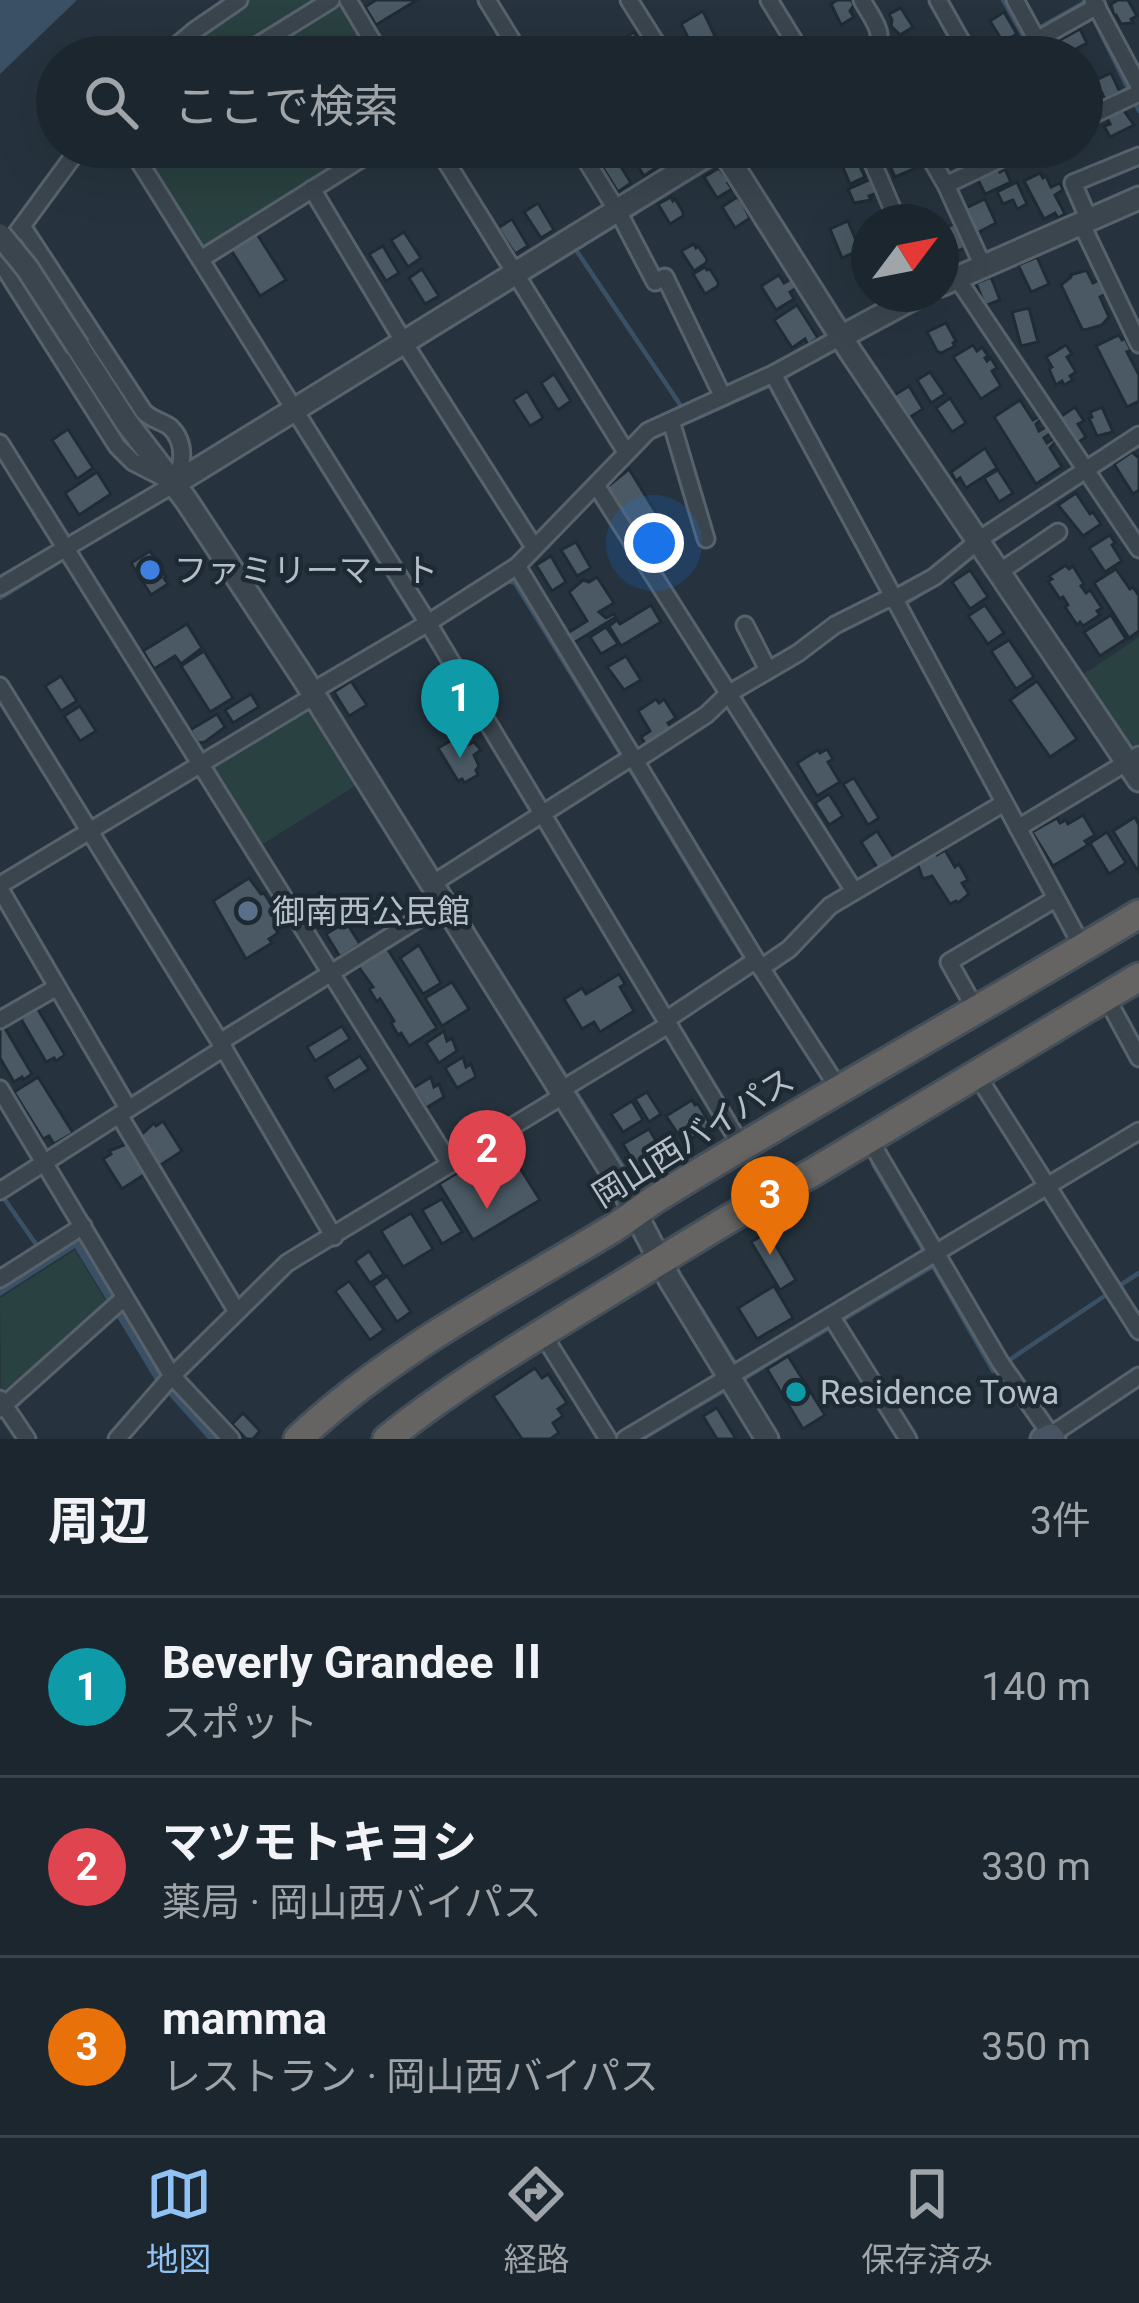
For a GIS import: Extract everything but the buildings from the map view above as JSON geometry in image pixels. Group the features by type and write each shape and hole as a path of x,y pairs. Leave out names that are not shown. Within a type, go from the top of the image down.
{"highway":[{"name":"岡山西バイパス","path":"298,1439 418,1345 839,1089 1139,914"},
{"path":"387,1439 542,1333 1139,977"}],"street":[{"path":"188,36 239,0"},
{"path":"273,36 332,0"},
{"path":"348,0 369,36"},
{"path":"487,0 509,36"},
{"path":"629,0 652,36"},
{"path":"769,0 791,36"},
{"path":"862,0 880,36"},
{"path":"938,0 958,36"},
{"path":"1015,0 1035,36"},
{"path":"1043,36 1095,3 1136,86 1103,107"},
{"path":"1139,156 1073,183 1085,222 1139,344"},
{"path":"65,168 0,258 117,446 133,462 174,484"},
{"path":"143,168 428,623 742,1147"},
{"path":"200,260 347,168"},
{"path":"450,168 626,452"},
{"path":"591,168 655,282 664,277 723,397"},
{"path":"0,587 294,409 407,348 699,168"},
{"path":"734,168 976,542 1135,766 1018,828"},
{"path":"875,168 890,204"},
{"path":"936,168 983,266"},
{"path":"946,185 981,168"},
{"path":"312,190 534,547"},
{"path":"959,277 1139,198"},
{"path":"22,226 144,412 169,427 178,440 183,464 174,484"},
{"path":"0,236 27,268 314,693 567,1088 660,1261 735,1377 767,1439"},
{"path":"959,296 1139,549"},
{"path":"236,1310 0,887 517,566 648,430 773,374 888,312"},
{"path":"773,374 1000,805 1018,828 1051,901 1083,948"},
{"path":"681,416 706,539"},
{"path":"1,1190 330,973 542,813 706,715 728,694 835,625 934,578 976,542 1088,475 1139,435"},
{"path":"0,443 450,1164"},
{"path":"596,485 854,891"},
{"path":"998,573 1058,532"},
{"path":"517,566 754,964 839,1089"},
{"path":"745,625 768,670"},
{"path":"0,686 334,1237"},
{"path":"117,1439 168,1380 287,1263 450,1164 754,964 789,949 830,906 1000,805"},
{"path":"976,1010 949,962 1051,901"},
{"path":"0,1020 56,987"},
{"path":"1106,997 1139,1058"},
{"path":"977,1075 1139,1331"},
{"path":"0,1089 6,1111 83,1226 118,1303 168,1380 231,1439"},
{"path":"625,1439 835,1321 931,1257 1139,1132"},
{"path":"869,1139 931,1257 1049,1438 1138,1379"},
{"path":"0,1279 83,1226"},
{"path":"27,1439 1,1405 118,1303"},
{"path":"835,1321 908,1439"},
{"path":"542,1333 608,1439"}],"green space":[{"path":"248,0 323,0 266,36 199,35"},
{"path":"335,2 360,36 280,36"},
{"path":"151,168 335,168 208,247 199,245"},
{"path":"1139,637 1138,750 1129,747 1081,676"},
{"path":"303,709 355,786 258,847 210,772 213,762"},
{"path":"75,1250 107,1303 10,1390 1,1388 0,1298"}],"water":[{"path":"0,0 77,0 36,36 0,74"},
{"path":"71,1238 80,1238 161,1372 222,1439 208,1439 155,1380 75,1248 0,1296 0,1285"}],"waterway":[{"path":"1003,0 1023,36"},
{"path":"1041,27 1085,2"},
{"path":"1095,21 1102,36"},
{"path":"1103,37 1139,111"},
{"path":"416,348 708,168"},
{"path":"576,250 683,409"},
{"path":"307,415 406,354"},
{"path":"689,419 771,385"},
{"path":"293,423 416,620"},
{"path":"994,540 1139,445"},
{"path":"853,537 930,680"},
{"path":"903,605 972,557"},
{"path":"0,598 60,561"},
{"path":"440,624 509,581 515,583 622,756"},
{"path":"283,666 299,692"},
{"path":"311,711 430,898"},
{"path":"628,766 796,1036"},
{"path":"447,888 634,1184"},
{"path":"873,1164 927,1256"},
{"path":"3,1197 38,1247"},
{"path":"740,1381 933,1266 993,1371 1109,1293"},
{"path":"1119,1286 1139,1273"},
{"path":"682,1278 738,1368"},
{"path":"642,1439 730,1387"}],"place":[{"name":"ファミリーマート","path":"150,570"},
{"name":"Beverly Grandee Ⅱ","path":"460,758"},
{"name":"御南西公民館","path":"248,911"},
{"name":"マツモトキヨシ","path":"487,1209"},
{"name":"mamma","path":"770,1255"},
{"name":"Residence Towa","path":"796,1392"}]}
